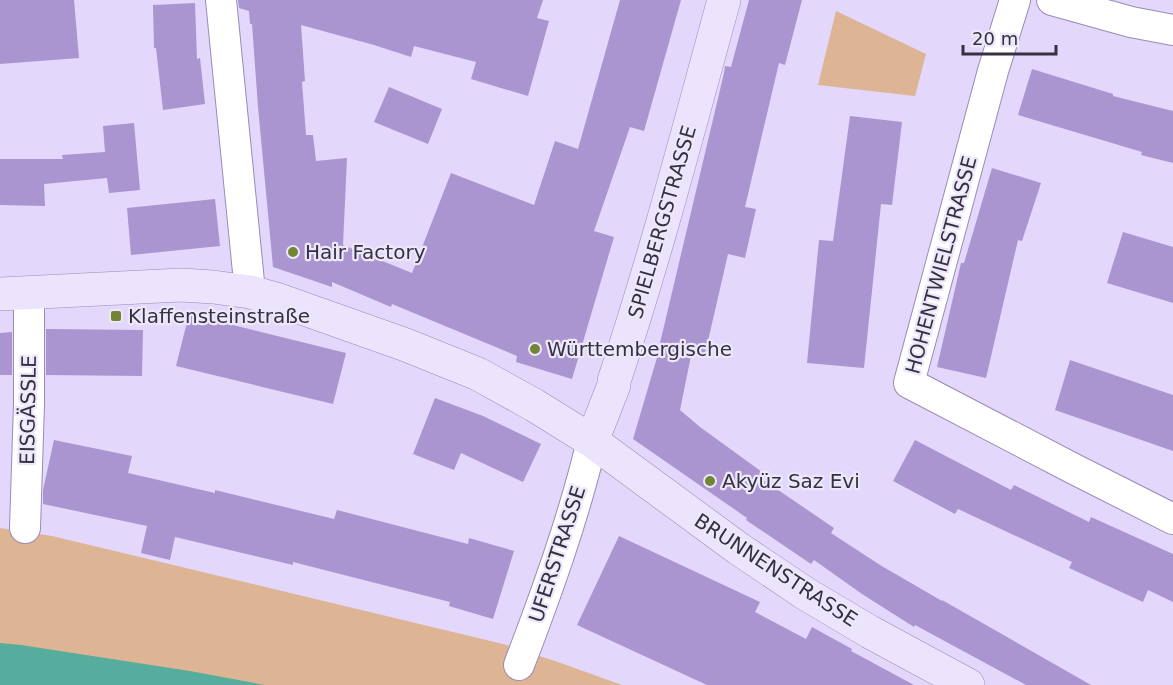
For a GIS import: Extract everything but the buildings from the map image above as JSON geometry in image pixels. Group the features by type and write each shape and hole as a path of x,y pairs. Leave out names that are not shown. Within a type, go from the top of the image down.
{"main road":[{"name":"SPIELBERGSTRASSE","path":"592,441 614,385 630,333 724,0"},
{"path":"15,293 181,285 250,292 352,325 478,374 592,441"},
{"name":"BRUNNENSTRASSE","path":"592,441 739,549 806,594 968,685"}],"street":[{"path":"221,0 250,292"},
{"name":"HOHENTWIELSTRASSE","path":"1015,0 993,71 909,383 1173,519"},
{"path":"1052,0 1173,30"},
{"name":"EISGÄSSLE","path":"15,293 29,404 25,528"},
{"name":"UFERSTRASSE","path":"519,665 545,597 587,465 592,441"}],"shaded area":[{"path":"836,11 926,54 915,96 818,85"},
{"path":"0,528 52,536 503,644 622,685 0,685"},
{"path":"0,643 190,671 265,685 0,685"}],"place":[{"name":"Hair Factory","path":"293,252"},
{"name":"Klaffensteinstraße","path":"116,316"},
{"name":"Württembergische","path":"535,349"},
{"name":"Akyüz Saz Evi","path":"710,481"}]}
